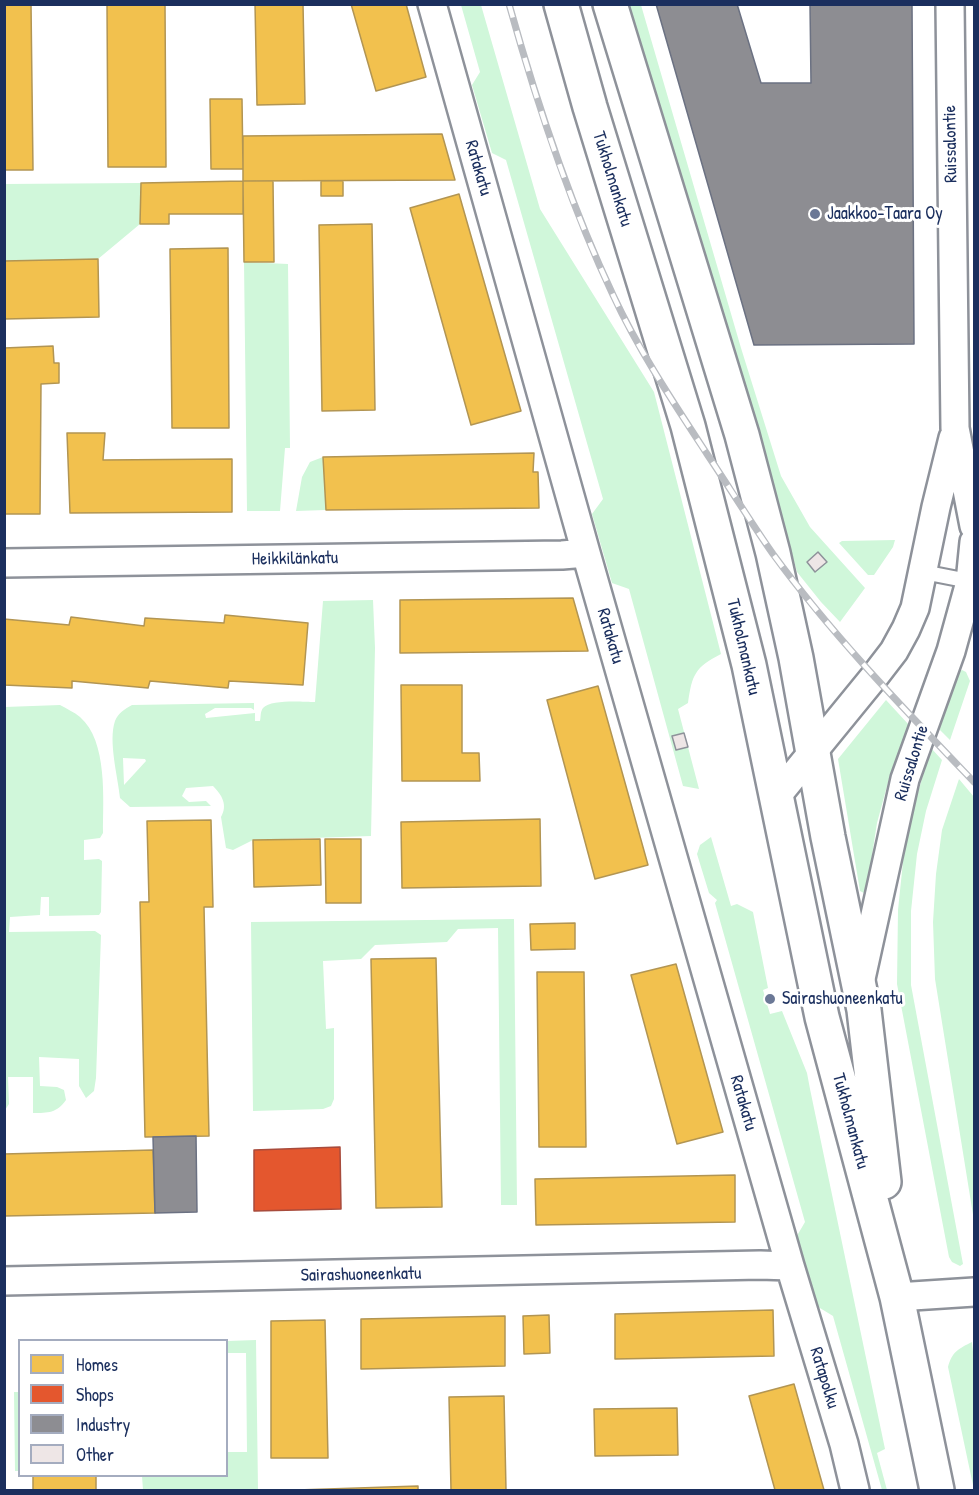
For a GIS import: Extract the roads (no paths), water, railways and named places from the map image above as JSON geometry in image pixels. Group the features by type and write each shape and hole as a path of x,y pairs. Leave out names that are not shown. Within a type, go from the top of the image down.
{"main road":[{"name":"Tukholmankatu","path":"561,4 590,107 688,426 749,665 822,1017 897,1297 937,1491"},
{"name":"Tukholmankatu","path":"610,4 742,435 779,580 864,1010 897,1297"}],"street":[{"name":"Ratakatu","path":"432,4 790,1266"},
{"name":"Ruissalontie","path":"950,4 955,428 975,526"},
{"name":"Ruissalontie","path":"776,797 894,651 915,608 955,428"},
{"name":"Ruissalontie","path":"859,988 905,779 951,651 972,582 975,542"},
{"name":"Heikkilänkatu","path":"4,563 586,553"},
{"name":"Sairashuoneenkatu","path":"4,1281 790,1266"},
{"name":"Ratapolku","path":"790,1266 844,1444 855,1491"},
{"path":"897,1297 975,1292"}],"lane":[{"path":"923,572 972,582"}],"railway":[{"path":"509,4 531,79 582,224 623,316 657,376 756,529 796,584 870,671 974,782"}],"place":[{"name":"Jaakkoo-Taara Oy","path":"815,214"},
{"name":"Sairashuoneenkatu","path":"770,999"}]}
